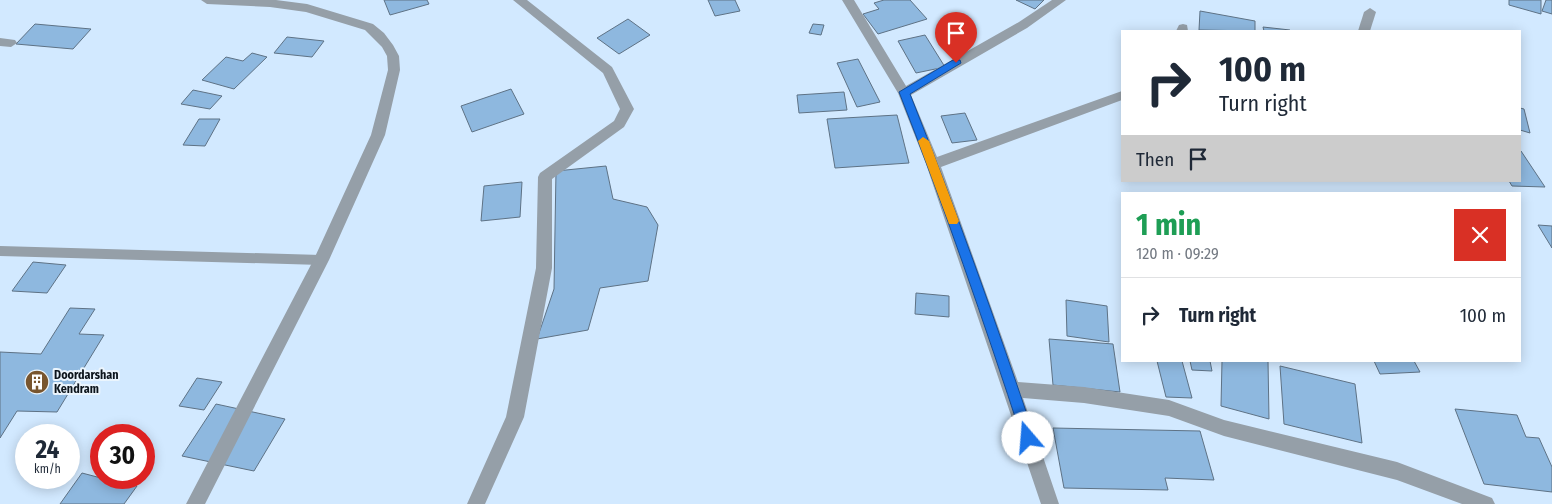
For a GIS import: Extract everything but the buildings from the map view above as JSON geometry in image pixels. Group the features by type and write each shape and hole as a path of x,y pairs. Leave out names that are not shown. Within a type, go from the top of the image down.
{"street":[{"path":"195,504 321,260 378,136 394,70 392,56 380,36 369,27 307,8 270,3 207,0"},
{"path":"476,504 515,416 544,268 545,177 619,124 626,109 608,70 519,0"},
{"path":"848,0 904,92 933,164 1050,504"},
{"path":"904,92 1023,25 1060,0"},
{"path":"1364,30 1370,12"},
{"path":"933,164 1121,95"},
{"path":"1012,389 1084,395 1169,408 1224,428 1397,472 1486,504"}],"lane":[{"path":"0,251 321,260"}],"slow traffic":[{"path":"923,141 953,221"}],"place":[{"name":"Doordarshan Kendram","path":"37,382"}],"route":[{"path":"956,63 904,92 933,164 997,344 1028,438"}]}
